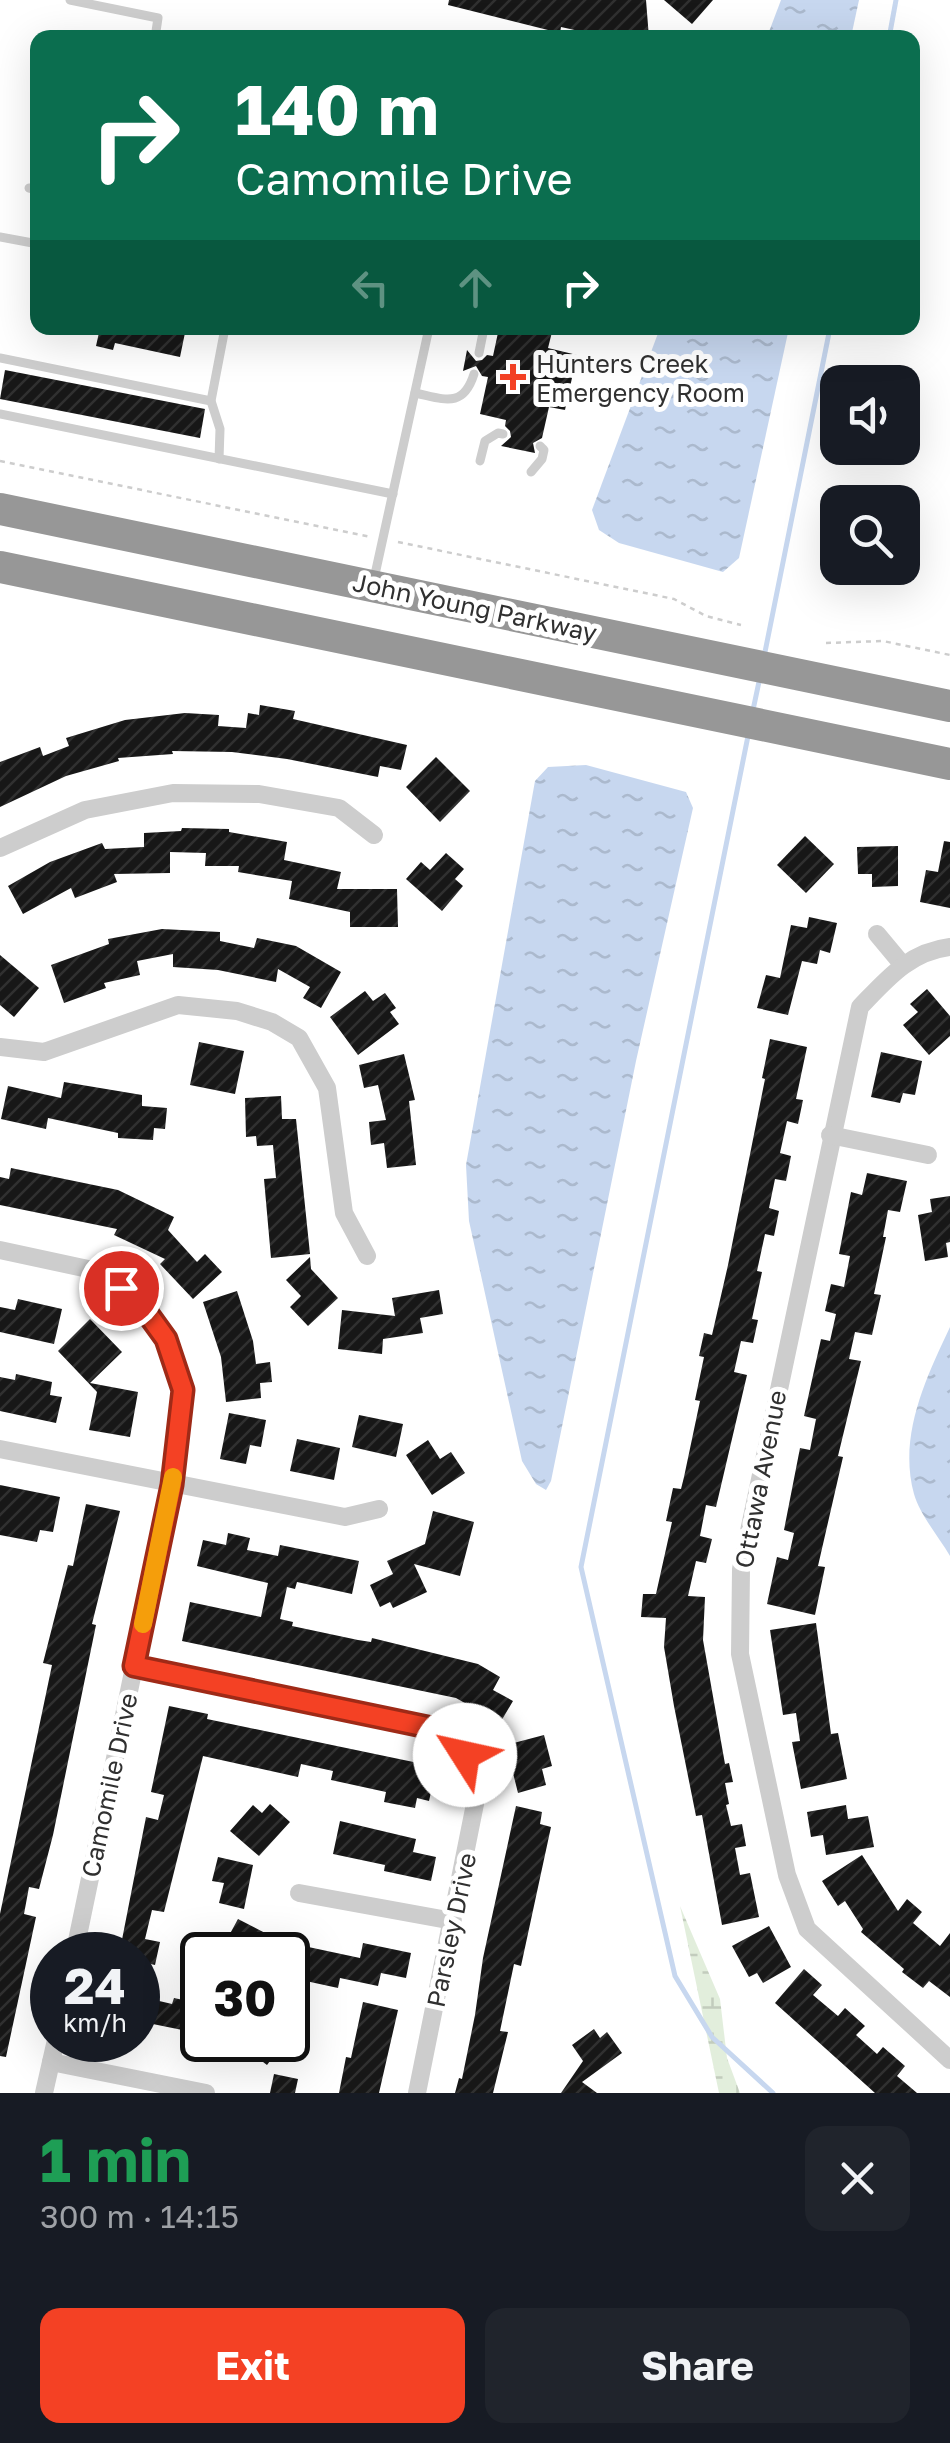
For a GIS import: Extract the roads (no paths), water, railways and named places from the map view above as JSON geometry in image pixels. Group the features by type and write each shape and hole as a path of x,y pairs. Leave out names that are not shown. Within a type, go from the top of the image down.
{"highway":[{"name":"John Young Parkway","path":"0,509 950,706"},
{"path":"0,567 950,764"}],"street":[{"path":"0,848 86,810 173,792 259,794 339,808 374,835"},
{"path":"877,934 902,964"},
{"name":"Ottawa Avenue","path":"950,948 933,950 902,964 860,1007 741,1569 740,1654 787,1875 808,1928 950,2060"},
{"path":"0,1047 44,1052 178,1005 237,1012 272,1022 300,1038 327,1088 344,1213 367,1256"},
{"path":"830,1135 928,1154"},
{"name":"Camomile Drive","path":"0,1250 102,1272 140,1303 166,1339 183,1390 172,1485 79,1932"},
{"path":"0,1449 345,1517 379,1509"},
{"name":"Parsley Drive","path":"134,1666 432,1728 465,1755 478,1789 418,2093"},
{"path":"299,1892 453,1921"},
{"path":"44,2093 51,2062 206,2093"}],"lane":[{"path":"70,0 158,18 156,30"},
{"path":"0,237 30,243"},
{"path":"220,459 220,429 211,401 224,335"},
{"path":"373,586 428,335"},
{"path":"479,353 483,335"},
{"path":"0,358 211,401"},
{"path":"415,393 452,400 462,396 474,374"},
{"path":"0,414 393,494"},
{"path":"480,460 485,441 498,433 504,434"},
{"path":"531,472 542,460 544,450 540,446"}],"water":[{"path":"781,0 859,0 853,30 770,30"},
{"path":"657,335 787,335 739,558 723,572 619,543 599,530 592,510"},
{"path":"586,765 686,792 693,808 546,1490 536,1484 522,1461 469,1221 466,1165 535,781 548,767"},
{"path":"950,1327 950,1556 917,1502 909,1451 917,1408"}],"waterway":[{"path":"890,30 896,0"},
{"path":"764,657 829,335"},
{"path":"753,710 760,677"},
{"path":"748,736 581,1567 675,1976 712,2037 773,2093"}],"place":[{"name":"Hunters Creek Emergency Room","path":"513,377"}]}
